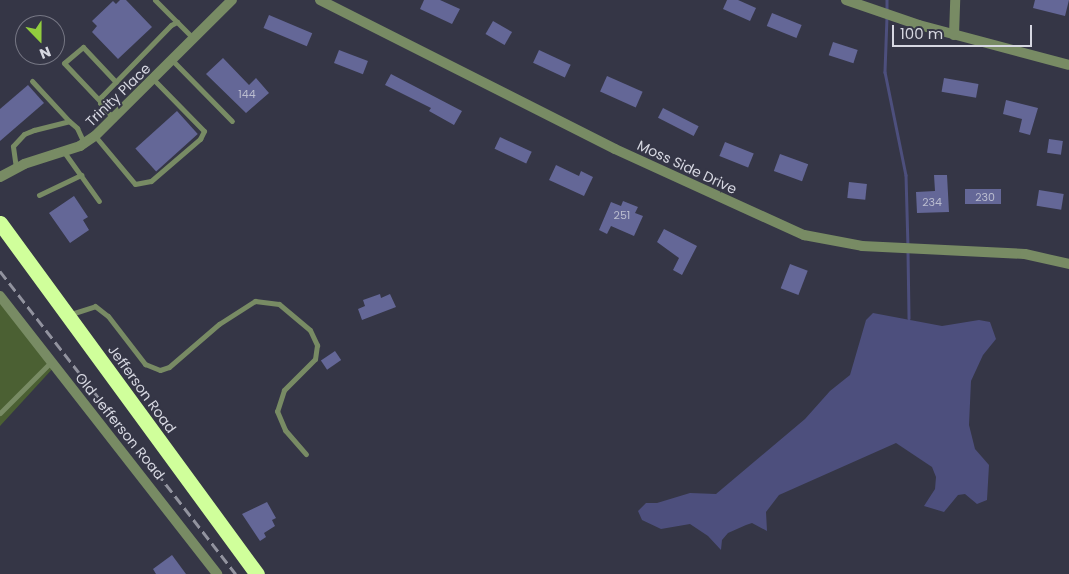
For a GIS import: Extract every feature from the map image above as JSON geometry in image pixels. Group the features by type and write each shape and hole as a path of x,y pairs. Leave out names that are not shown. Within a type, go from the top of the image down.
{"highway":[{"name":"Jefferson Road","path":"0,223 257,574"}],"street":[{"name":"Trinity Place","path":"0,177 16,168 85,143 95,136 115,119 232,0"},
{"name":"Moss Side Drive","path":"320,0 614,149 804,235 862,246 1026,254 1069,264"},
{"path":"846,0 954,35 1069,65"},
{"path":"954,35 955,0"},
{"name":"Old Jefferson Road","path":"0,296 217,574"}],"lane":[{"path":"156,0 194,40"},
{"path":"99,100 177,22"},
{"path":"115,119 64,63 83,48 116,82"},
{"path":"173,61 232,121"},
{"path":"95,136 135,184 151,180 200,139 204,131 154,80"},
{"path":"32,81 77,128 85,143"},
{"path":"16,168 13,146 17,140 34,130 69,121"},
{"path":"64,152 99,202"},
{"path":"39,195 81,175"},
{"path":"68,316 95,306 108,316 145,364 160,370 169,367 219,324 255,301 279,304 310,330 316,345 315,359 284,390 277,411 285,430 306,454"},
{"path":"0,413 51,362"}],"green space":[{"path":"0,291 55,366 0,426"}],"water":[{"path":"873,313 942,326 979,320 990,322 996,339 983,355 971,381 969,425 975,449 989,465 987,500 977,504 965,494 958,495 944,512 924,506 935,489 936,477 932,467 896,443 779,495 766,512 767,531 752,523 746,525 728,533 722,540 721,550 708,536 690,524 661,529 642,520 638,511 646,503 657,503 690,493 716,494 805,419 830,391 850,375 866,320"}],"building":[{"path":"120,0 126,0 152,27 118,59 92,32 97,26 92,21 113,1 116,4"},
{"path":"424,0 440,0 460,9 452,24 420,9"},
{"path":"727,0 738,0 756,8 750,21 723,9"},
{"path":"1035,0 1069,0 1065,16 1033,8"},
{"path":"772,13 802,25 796,38 767,26"},
{"path":"269,15 312,33 307,46 264,28"},
{"path":"493,21 512,32 505,45 486,34"},
{"path":"833,42 858,50 853,63 829,55"},
{"path":"339,50 368,61 363,74 334,63"},
{"path":"539,50 571,65 565,77 533,63"},
{"path":"223,58 249,85 256,78 269,93 246,113 206,74"},
{"path":"391,74 462,111 454,125 429,111 431,108 385,85"},
{"path":"607,76 643,92 636,107 600,92"},
{"path":"944,78 978,84 976,98 942,92"},
{"path":"28,85 44,103 0,141 0,109"},
{"path":"1006,100 1038,108 1030,135 1019,132 1022,119 1003,114"},
{"path":"663,108 699,126 694,136 658,118"},
{"path":"177,111 198,134 156,172 135,148"},
{"path":"500,137 532,152 526,164 495,149"},
{"path":"1049,139 1063,141 1061,155 1047,153"},
{"path":"725,142 754,154 748,168 719,156"},
{"path":"780,154 808,164 802,181 774,171"},
{"path":"556,165 579,176 581,171 593,177 584,196 549,180"},
{"path":"934,175 947,175 949,212 917,213 916,192 935,191"},
{"path":"849,182 867,184 865,200 847,198"},
{"path":"965,189 1001,189 1001,204 965,204"},
{"path":"1039,190 1064,194 1061,210 1036,206"},
{"path":"74,196 88,217 83,220 89,230 70,243 49,213"},
{"path":"623,201 638,207 635,213 643,216 634,236 611,226 607,234 599,230 611,202 621,206"},
{"path":"664,229 697,246 682,275 673,270 679,258 657,242"},
{"path":"790,264 808,271 798,295 781,288"},
{"path":"380,294 381,298 390,294 396,307 362,320 358,309 365,306 363,300"},
{"path":"335,351 341,360 327,370 321,361"},
{"path":"267,502 276,518 272,520 275,526 264,533 266,537 260,541 242,514"},
{"path":"172,555 186,574 156,574 153,569"}],"waterway":[{"path":"887,0 887,11"},
{"path":"887,17 885,72 906,175 908,247"},
{"path":"908,252 909,318"}],"railway":[{"path":"0,271 236,574"}]}
